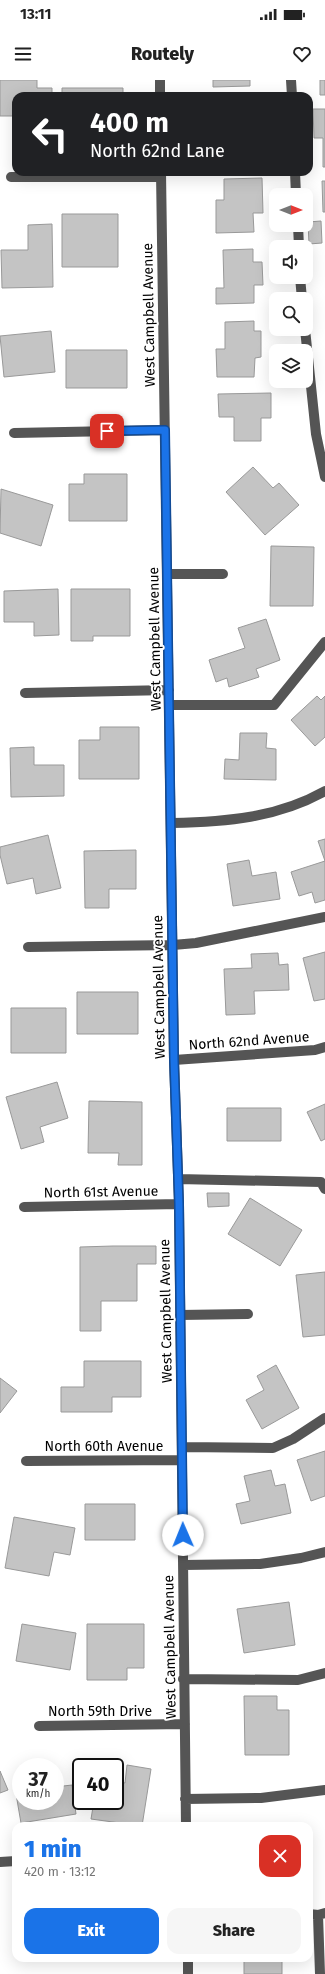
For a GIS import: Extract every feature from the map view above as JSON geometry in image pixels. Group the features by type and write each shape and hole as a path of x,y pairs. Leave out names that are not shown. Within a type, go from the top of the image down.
{"street":[{"path":"160,80 160,92"},
{"path":"291,80 292,92"},
{"path":"11,177 86,176"},
{"name":"West Campbell Avenue","path":"161,176 172,823 174,1060 179,1204 183,1679 186,1822"},
{"path":"295,176 296,188"},
{"path":"306,336 316,434 325,478"},
{"path":"14,433 165,430"},
{"path":"168,574 223,574"},
{"path":"169,706 274,705 325,642"},
{"path":"25,693 169,690"},
{"path":"172,823 255,818 306,802 325,791"},
{"path":"28,947 173,945 196,943 325,917"},
{"name":"North 62nd Avenue","path":"174,1060 240,1057 315,1050 325,1047"},
{"path":"178,1179 321,1182 325,1189"},
{"name":"North 61st Avenue","path":"24,1207 179,1204"},
{"path":"180,1315 248,1314"},
{"path":"182,1447 273,1448 293,1439 325,1418"},
{"name":"North 60th Avenue","path":"26,1461 182,1460"},
{"path":"183,1565 260,1564 301,1558 325,1552"},
{"path":"183,1679 298,1680 325,1673"},
{"name":"North 59th Drive","path":"39,1726 185,1724"},
{"path":"185,1799 262,1798 325,1790"},
{"path":"0,1862 12,1861"},
{"path":"318,1914 320,1974"},
{"path":"188,1962 188,1974"}],"building":[{"path":"0,80 37,80 37,88 52,88 52,92 12,92 12,116 0,116"},
{"path":"213,80 250,80 250,86 213,87"},
{"path":"320,80 325,80 325,95 320,95"},
{"path":"62,88 123,88 123,92 62,92"},
{"path":"313,109 325,109 325,167 323,167 323,138 314,138"},
{"path":"262,178 263,213 253,213 254,232 216,233 216,200 224,200 224,179"},
{"path":"322,181 325,181 325,212 323,212"},
{"path":"62,214 118,214 118,267 62,267"},
{"path":"321,221 322,243 313,244 313,240 309,240 308,232 313,232 313,222"},
{"path":"52,224 53,287 2,288 1,250 28,250 28,225"},
{"path":"253,249 253,262 262,262 263,285 254,285 254,303 216,304 216,288 224,288 223,250"},
{"path":"254,321 254,331 261,331 261,357 255,358 254,377 217,377 216,349 225,349 225,322"},
{"path":"51,331 55,372 4,377 0,336"},
{"path":"66,350 127,350 127,388 66,388"},
{"path":"271,393 271,418 261,418 261,441 234,441 234,417 219,417 218,394"},
{"path":"253,467 273,488 279,483 299,505 265,535 226,492"},
{"path":"84,474 127,474 127,521 69,521 69,484 84,484"},
{"path":"1,489 53,505 41,546 0,533"},
{"path":"271,546 314,547 313,606 270,606"},
{"path":"58,589 59,635 34,636 34,622 4,622 4,591"},
{"path":"71,589 130,589 130,636 93,636 93,641 71,641"},
{"path":"266,619 280,660 256,669 259,677 229,687 227,678 216,682 209,660 245,648 238,628"},
{"path":"317,696 321,700 325,696 325,737 315,746 291,720"},
{"path":"100,727 139,727 139,779 79,779 79,740 100,740"},
{"path":"240,733 267,733 266,748 276,749 276,780 224,779 225,759 239,760"},
{"path":"34,747 34,765 64,765 64,796 11,797 10,748"},
{"path":"48,835 61,888 36,894 33,878 7,884 0,855 0,847"},
{"path":"325,839 325,861 318,841"},
{"path":"136,850 136,889 109,889 109,908 85,908 84,851"},
{"path":"249,860 252,876 276,872 280,899 233,906 227,864"},
{"path":"325,861 325,900 315,903 312,892 299,896 291,872"},
{"path":"325,952 325,999 314,1001 303,958"},
{"path":"278,953 279,965 288,964 289,990 254,991 255,1014 226,1015 224,969 252,968 251,954"},
{"path":"77,992 138,992 138,1034 77,1034"},
{"path":"11,1008 66,1008 66,1053 11,1053"},
{"path":"57,1082 68,1118 40,1127 44,1142 21,1149 6,1097"},
{"path":"89,1101 142,1102 142,1165 118,1165 119,1153 88,1153"},
{"path":"325,1104 325,1139 321,1141 307,1112"},
{"path":"227,1108 281,1108 281,1141 227,1141"},
{"path":"207,1193 229,1193 229,1206 208,1207"},
{"path":"250,1198 302,1230 280,1266 228,1234"},
{"path":"156,1246 156,1264 137,1264 137,1301 101,1301 101,1331 80,1331 80,1247"},
{"path":"325,1272 325,1335 303,1337 296,1275"},
{"path":"84,1361 141,1361 141,1397 112,1397 112,1412 61,1412 61,1387 84,1387"},
{"path":"276,1365 299,1408 262,1429 246,1400 264,1390 257,1376"},
{"path":"0,1378 17,1391 0,1413"},
{"path":"325,1451 325,1496 311,1501 297,1460"},
{"path":"271,1470 275,1486 285,1484 291,1513 241,1524 236,1504 250,1501 244,1476"},
{"path":"85,1504 135,1504 135,1540 85,1540"},
{"path":"14,1517 75,1528 70,1555 54,1552 49,1576 5,1568"},
{"path":"289,1602 295,1645 244,1653 237,1609"},
{"path":"22,1624 76,1633 70,1670 16,1661"},
{"path":"87,1624 144,1624 144,1668 127,1668 127,1680 87,1680"},
{"path":"244,1696 277,1696 277,1710 289,1710 289,1755 245,1755"},
{"path":"127,1765 151,1769 143,1822 113,1822 91,1819 92,1810 124,1810 124,1783"},
{"path":"0,1771 8,1790 0,1793"},
{"path":"72,1785 72,1810 75,1810 76,1814 21,1822 19,1810 64,1810 64,1786"},
{"path":"244,1962 282,1962 282,1974 244,1974"}],"route":[{"path":"107,431 165,430 172,823 174,1060 179,1204 183,1535"}]}
